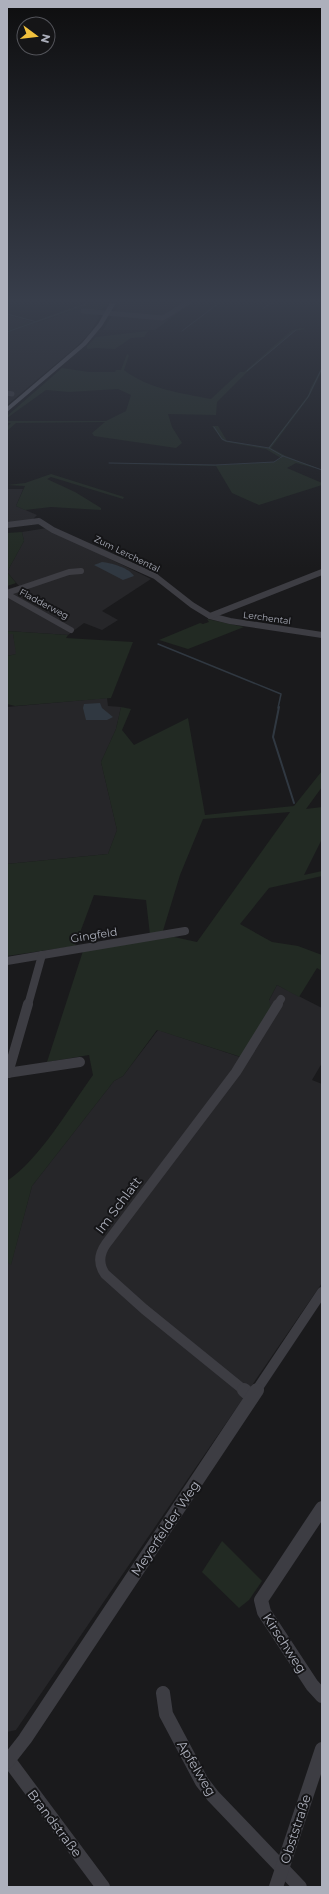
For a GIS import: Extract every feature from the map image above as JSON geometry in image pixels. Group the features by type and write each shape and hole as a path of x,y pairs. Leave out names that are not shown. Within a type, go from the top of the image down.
{"main road":[{"path":"7,410 29,391"}],"street":[{"name":"Zum Lerchental","path":"7,525 39,521 53,530 155,576 192,605 210,616"},
{"name":"Fladderweg","path":"7,593 69,572 81,571"},
{"path":"210,616 322,572"},
{"name":"Fladderweg","path":"7,593 71,630"},
{"name":"Lerchental","path":"210,616 230,621 322,635"},
{"name":"Gingfeld","path":"7,961 151,938 185,931"},
{"path":"42,955 7,1073 80,1062"},
{"name":"Im Schlatt","path":"252,1397 144,1309 105,1274 102,1270 100,1258 106,1244 236,1072 281,1000"},
{"name":"Meyerfelder Weg","path":"8,1760 25,1739 322,1292"},
{"name":"Kirschweg","path":"322,1508 261,1600 264,1612 312,1685 322,1696"},
{"name":"Apfelweg","path":"163,1693 166,1714 202,1782 213,1796 300,1887"},
{"name":"Obststraße","path":"276,1887 322,1749"},
{"name":"Brandstraße","path":"8,1760 103,1887"}],"shaded area":[{"path":"7,391 23,391 7,405"},
{"path":"35,391 44,391 7,418 7,416"},
{"path":"123,391 174,391 211,399 219,391 228,391 217,402 216,415 168,414 172,427 182,443 176,448 94,436 92,433 105,422 16,423 7,431 7,427 11,423 7,423 7,421 106,421 126,411 131,395"},
{"path":"310,391 312,391 271,448 286,456 322,470 296,463 287,468 322,483 322,485 259,505 232,493 216,466 108,464 215,465 274,462 281,458 266,449 226,442 222,440 212,426 218,426 227,441 268,448"},
{"path":"51,474 124,497 123,499 51,477 47,479 75,492 101,508 101,510 51,507 25,510 16,506 25,486 7,485 25,483"},
{"path":"7,489 23,489 16,506 37,515 31,521 7,523"},
{"path":"47,528 151,579 102,611 118,620 102,630 84,623 68,635 7,631 7,589 19,586 7,572 24,541 22,532"},
{"path":"22,532 24,541 7,572 7,533"},
{"path":"102,562 120,566 132,573 134,576 123,580 94,565"},
{"path":"7,572 16,583 7,586"},
{"path":"207,619 244,627 188,649 159,640 200,623 203,624 209,622"},
{"path":"7,631 68,635 66,638 133,642 111,698 15,706 7,704 7,656 16,654 13,634 7,634"},
{"path":"7,634 13,634 17,654 7,656"},
{"path":"107,698 108,706 121,707 116,729 101,762 117,830 108,854 7,864 7,707"},
{"path":"100,703 102,708 113,717 107,720 86,720 83,708 84,704"},
{"path":"121,707 131,709 122,730 134,745 188,718 205,815 294,806 322,771 322,787 306,809 322,807 322,839 304,875 322,871 322,876 269,888 240,924 272,942 298,946 322,955 322,971 317,968 299,997 277,985 269,1000 271,1007 241,1057 157,1030 123,1076 114,1081 32,1186 11,1265 7,1262 7,1181 31,1160 64,1117 93,1075 89,1055 47,1062 83,951 150,939 174,937 197,942 290,812 203,819 180,875 162,934 150,935 146,900 94,895 75,946 7,956 7,864 108,854 117,830 101,762 116,729"},
{"path":"277,985 322,1008 322,1063 312,1080 322,1084 322,1283 16,1730 7,1732 7,1262 11,1264 32,1186 114,1081 123,1076 158,1030 240,1057"},
{"path":"222,1541 262,1581 249,1600 239,1608 202,1572"}],"waterway":[{"path":"269,448 311,391"},
{"path":"214,427 222,439 226,441 269,448"},
{"path":"269,448 283,456"},
{"path":"109,463 215,465 274,462 283,456"},
{"path":"283,456 322,470"},
{"path":"158,644 281,694 278,708"},
{"path":"279,707 273,737 294,803"}]}
